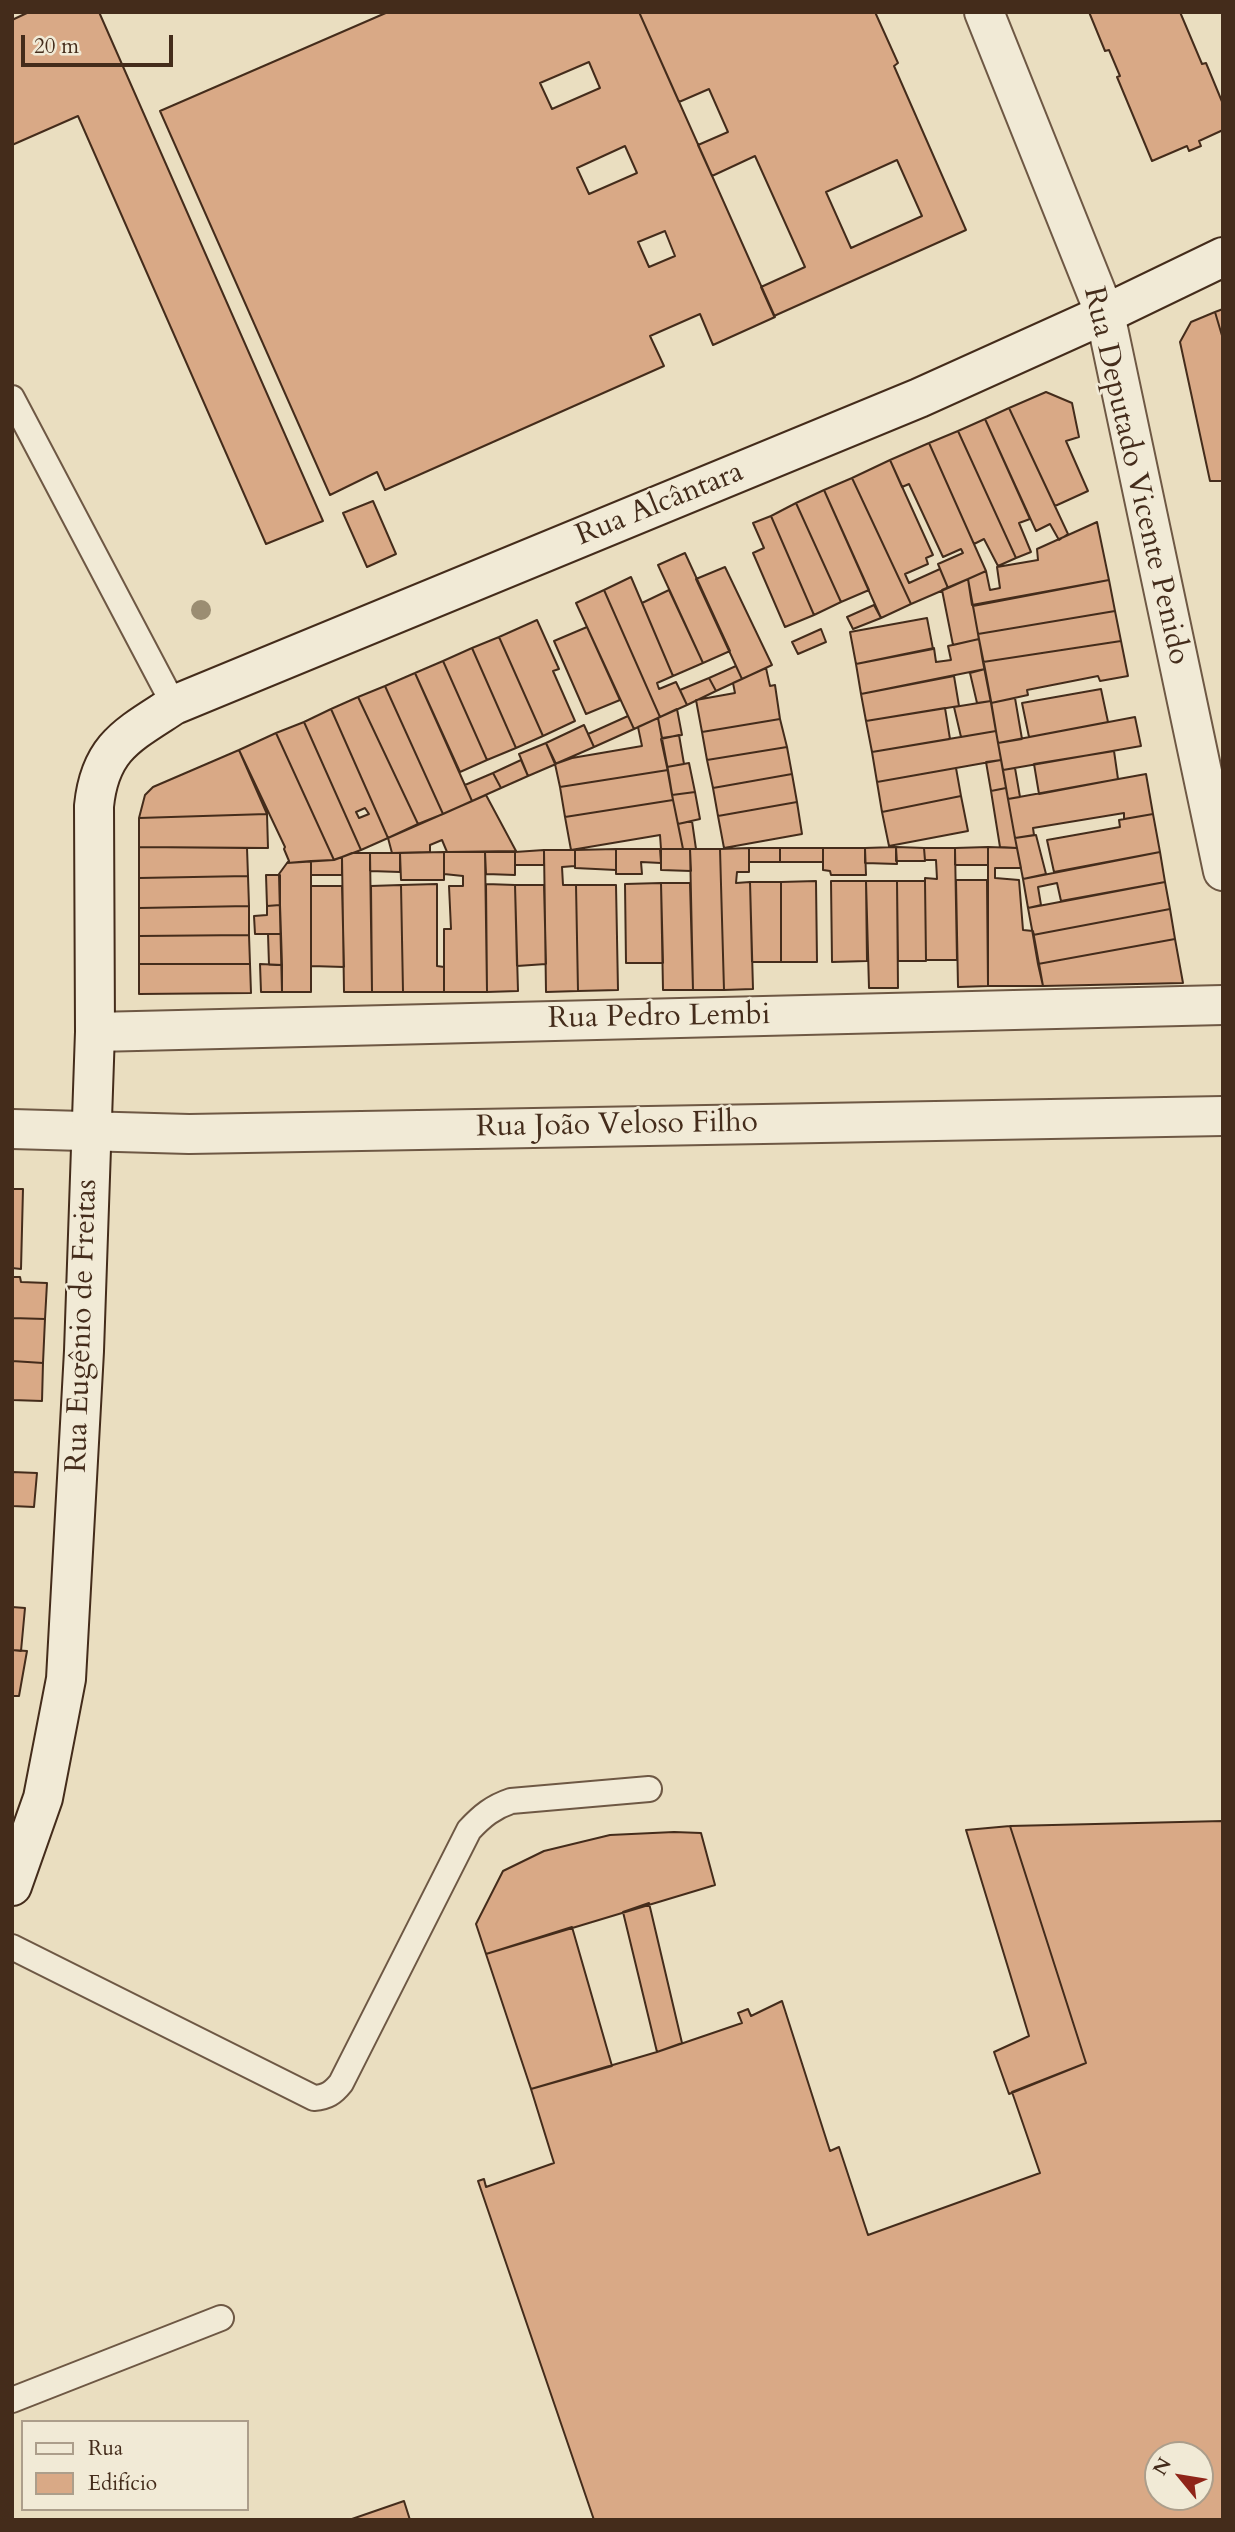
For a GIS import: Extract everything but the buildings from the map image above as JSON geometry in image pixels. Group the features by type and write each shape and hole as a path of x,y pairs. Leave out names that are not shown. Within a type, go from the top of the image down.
{"street":[{"name":"Rua Deputado Vicente Penido","path":"984,12 1105,314 1223,871"},
{"name":"Rua Alcântara","path":"106,760 125,736 174,705 919,398 1223,257"},
{"name":"Rua Eugênio de Freitas","path":"12,1886 43,1798 66,1679 84,1351 92,1131 95,1032 94,806 96,783 106,760"},
{"name":"Rua Pedro Lembi","path":"95,1032 1223,1005"},
{"name":"Rua João Veloso Filho","path":"12,1129 189,1134 1223,1116"}],"lane":[{"path":"12,398 174,705"},
{"path":"12,1947 314,2098 321,2098 334,2092 341,2083 469,1830 483,1815 495,1806 511,1801 649,1789"},
{"path":"12,2400 221,2318"}]}
